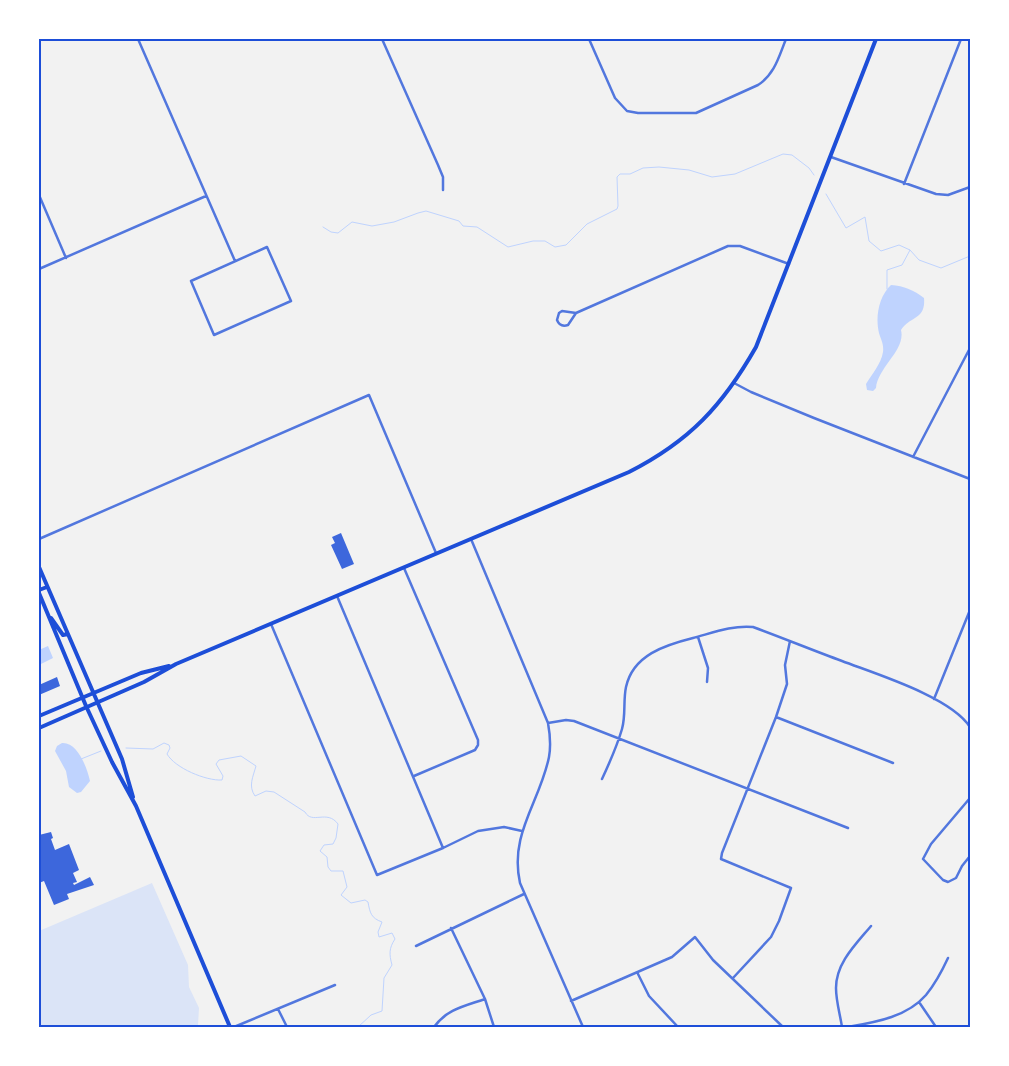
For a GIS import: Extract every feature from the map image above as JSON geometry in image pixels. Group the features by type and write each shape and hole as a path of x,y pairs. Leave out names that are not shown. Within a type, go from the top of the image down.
{"main road":[{"path":"39,728 144,682 176,664 623,475 677,443 721,401 756,346 876,39"},
{"path":"39,567 122,759 136,806"},
{"path":"47,586 39,591 46,612 86,706 112,762 136,806 232,1027"},
{"path":"46,612 62,634 68,634"},
{"path":"39,716 141,673 176,664"}],"street":[{"path":"138,39 235,261"},
{"path":"382,39 443,177 443,190"},
{"path":"590,39 615,98 627,111 638,113 696,113 758,85 773,72 786,39"},
{"path":"904,184 961,39"},
{"path":"831,157 936,194 948,195 970,187"},
{"path":"39,195 66,258"},
{"path":"39,269 206,196"},
{"path":"576,312 568,325 559,325 556,320 562,311 576,312 728,246 740,246 789,264"},
{"path":"267,247 291,302 214,335 191,281 235,261 267,247"},
{"path":"913,457 970,348"},
{"path":"734,383 791,409 970,478"},
{"path":"39,539 369,395 436,554"},
{"path":"471,539 548,723 550,734 549,756 522,831 517,862 520,883 524,894 583,1027"},
{"path":"404,568 478,740 475,750 414,776"},
{"path":"337,596 443,848"},
{"path":"934,699 970,610"},
{"path":"271,624 377,875 486,829 504,828 522,831"},
{"path":"602,779 623,722 625,688 635,666 646,656 663,647 727,629 748,627 892,680 955,710 970,727"},
{"path":"698,637 708,668 708,682"},
{"path":"733,978 771,937 791,888 721,859 787,684 785,665 790,641"},
{"path":"776,717 893,763"},
{"path":"548,723 566,720 574,721 848,828"},
{"path":"970,798 931,844 923,859 943,880 948,882 956,878 970,856"},
{"path":"416,946 524,894"},
{"path":"842,1027 836,986 839,972 846,958 870,926"},
{"path":"451,928 485,999 494,1027"},
{"path":"571,1001 672,957 696,936 706,953 783,1027"},
{"path":"848,1027 877,1022 906,1011 926,995 948,958"},
{"path":"637,972 656,1006 678,1027"},
{"path":"232,1027 335,985"},
{"path":"434,1027 448,1012 485,999"},
{"path":"919,1002 936,1027"},
{"path":"278,1009 286,1027"}],"shaded area":[{"path":"152,883 188,965 189,987 199,1008 198,1025 194,1027 39,1027 39,931"}],"water":[{"path":"891,285 905,287 924,298 923,310 901,330 901,337 896,352 881,373 876,388 873,391 867,390 866,384 878,365 883,352 883,344 878,327 878,314 881,301"},
{"path":"48,646 53,658 39,665 39,650"},
{"path":"62,743 68,744 77,751 87,769 90,781 81,792 77,793 69,787 66,771 55,751 57,746"}],"building":[{"path":"341,533 354,564 342,569 331,545 335,543 332,537"},
{"path":"57,677 60,686 39,695 39,685"},
{"path":"51,832 53,838 51,839 55,850 69,844 79,870 73,873 77,882 73,883 74,885 90,877 94,885 67,894 69,899 54,905 44,881 39,883 39,835"}],"waterway":[{"path":"323,227 331,232 338,233 352,222 372,226 394,222 426,211 459,221 463,226 477,227 508,247 533,241 545,241 555,247 566,245 587,224 617,209 617,177 620,174 630,174 643,168 659,167 689,170 712,177 735,174 783,154 792,155 809,168 814,175"},
{"path":"826,194 846,228 865,217 869,241 881,251 899,245 910,250 902,265 887,270 887,289"},
{"path":"910,250 919,260 941,268 970,256"},
{"path":"126,748 153,749 164,743 169,745 170,748 167,754 177,764 192,773 215,780 222,780 223,776 216,764 219,760 241,756 256,766 251,785 255,796 266,791 274,792 305,812 308,816 329,818 338,824 333,844 324,845 320,851 327,857 328,867 331,871 343,871 347,887 341,895 351,903 365,900 368,902 372,915 375,919 382,922 378,932 379,937 392,933 395,939 390,951 392,965 384,978 382,1011 371,1015 358,1027"},
{"path":"81,759 101,751"}]}
